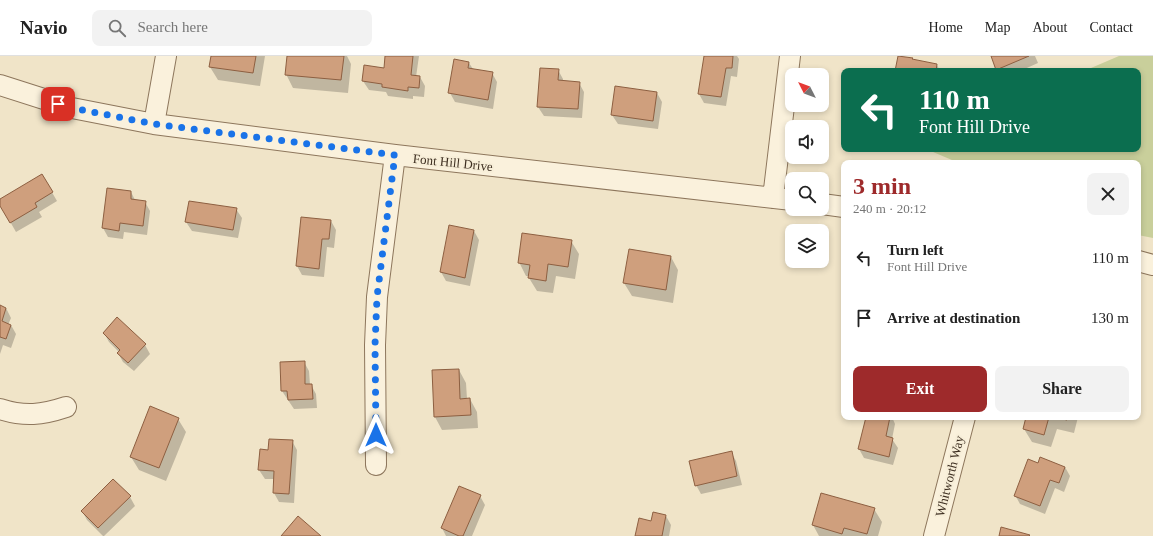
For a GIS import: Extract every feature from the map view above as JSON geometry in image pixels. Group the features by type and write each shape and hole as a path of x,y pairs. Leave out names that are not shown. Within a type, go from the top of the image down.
{"street":[{"path":"154,124 166,56"},
{"path":"782,199 790,56"},
{"name":"Font Hill Drive","path":"0,85 72,108 154,124 395,155 782,199"},
{"path":"376,466 375,345 377,297 395,155"},
{"path":"829,205 841,207"},
{"path":"1141,262 1153,265"},
{"path":"0,409 29,415 47,414 66,407"},
{"name":"Whitworth Way","path":"934,536 964,420"}],"green space":[{"path":"1119,56 1153,56 1153,238 1141,236 1141,160 952,160 933,152 1141,152 1141,68 1091,68"}],"building":[{"path":"211,56 256,56 253,73 209,67"},
{"path":"287,56 344,56 341,80 285,75"},
{"path":"385,56 413,56 411,75 420,76 419,88 408,87 408,91 382,87 382,84 362,81 364,65 384,68"},
{"path":"704,56 733,56 732,68 726,68 721,97 698,94"},
{"path":"898,56 937,64 936,68 896,68"},
{"path":"991,56 1029,56 1001,68 995,68"},
{"path":"454,59 469,62 468,68 493,72 488,100 448,93"},
{"path":"540,68 559,69 558,80 580,82 578,109 537,107"},
{"path":"615,86 657,92 653,121 611,115"},
{"path":"42,174 53,192 35,203 37,207 10,223 0,206 0,199"},
{"path":"107,188 131,191 131,199 146,201 143,226 120,223 119,231 102,228"},
{"path":"189,201 237,208 233,230 185,222"},
{"path":"301,217 331,220 329,239 322,239 319,269 296,266"},
{"path":"449,225 474,230 465,278 440,272"},
{"path":"522,233 572,240 568,267 548,264 546,281 528,278 530,265 518,263"},
{"path":"629,249 671,256 666,290 623,283"},
{"path":"0,305 6,308 2,321 11,325 6,339 0,337"},
{"path":"117,317 146,344 128,363 117,353 120,350 103,333"},
{"path":"305,361 305,384 312,384 313,399 288,400 287,391 281,391 280,362"},
{"path":"459,369 460,399 470,398 471,415 434,417 432,370"},
{"path":"150,406 179,418 159,468 130,457"},
{"path":"865,420 889,420 886,436 893,438 889,457 858,449"},
{"path":"1025,420 1048,420 1044,435 1023,429"},
{"path":"269,439 293,440 289,494 273,493 274,471 258,470 260,449 268,450"},
{"path":"732,451 737,476 695,486 689,461"},
{"path":"1040,457 1065,467 1059,483 1050,480 1040,506 1014,496 1028,459 1038,463"},
{"path":"113,479 131,496 98,528 81,511"},
{"path":"459,486 481,495 463,536 459,536 441,528"},
{"path":"821,493 875,508 867,534 844,528 842,534 812,525"},
{"path":"653,512 666,515 662,536 635,536 639,518 651,521"},
{"path":"298,516 321,536 281,536"},
{"path":"1001,527 1030,535 999,536"}],"route":[{"path":"58,104 154,124 395,155 377,297 375,345 376,435"}]}
